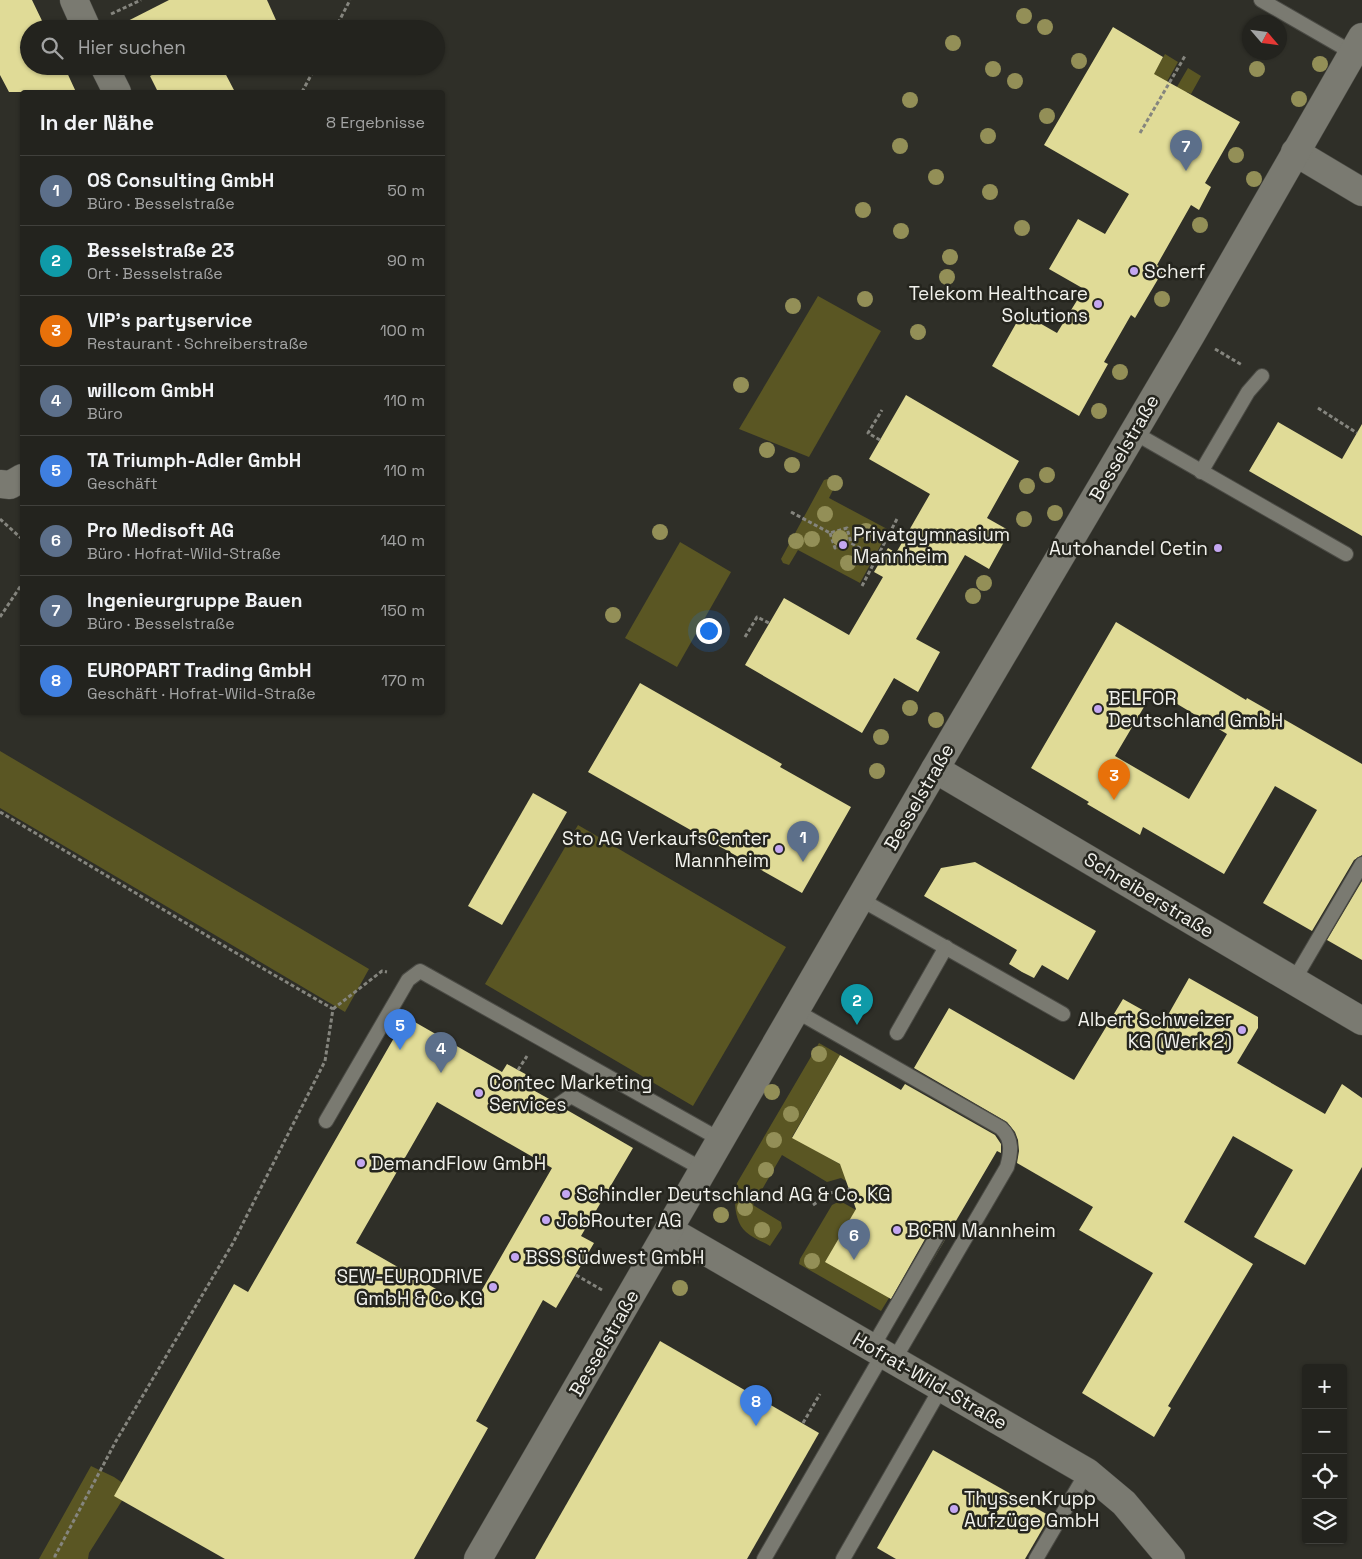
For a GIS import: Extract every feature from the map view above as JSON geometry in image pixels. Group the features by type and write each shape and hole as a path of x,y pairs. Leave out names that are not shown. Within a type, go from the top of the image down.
{"street":[{"path":"74,0 83,20"},
{"name":"Besselstraße","path":"478,1559 935,769 1191,335 1357,45"},
{"path":"108,75 115,90"},
{"path":"1295,152 1362,192"},
{"path":"0,484 10,485 20,479"},
{"name":"Schreiberstraße","path":"935,769 1362,1021"},
{"name":"Hofrat-Wild-Straße","path":"669,1230 1087,1472 1124,1503 1171,1559"}],"lane":[{"path":"1261,0 1357,45"},
{"path":"1202,472 1248,392 1262,376"},
{"path":"1133,432 1346,554"},
{"path":"1294,980 1362,864"},
{"path":"860,899 1063,1014"},
{"path":"897,1033 946,947"},
{"path":"326,1121 408,980 420,972 720,1140"},
{"path":"764,1559 883,1354 1007,1167 1010,1156 1010,1144 1006,1133 1001,1128 796,1011"},
{"path":"558,1105 571,1096 704,1170"},
{"path":"883,1354 941,1229"},
{"path":"843,1559 941,1388"},
{"path":"1036,1559 1087,1472"}],"path":[{"path":"340,20 350,0"},
{"path":"1140,133 1185,56"},
{"path":"303,90 311,75"},
{"path":"1318,408 1357,433"},
{"path":"880,440 868,433 882,410"},
{"path":"791,512 830,533 835,548 851,543 879,558"},
{"path":"862,586 879,558 898,517"},
{"path":"0,519 20,537"},
{"path":"830,533 847,528 851,543"},
{"path":"0,617 20,587"},
{"path":"745,637 757,617 769,623"},
{"path":"0,812 332,1009"},
{"path":"55,1559 116,1441 233,1243 321,1070 325,1061 332,1009 382,971 408,980"},
{"path":"518,1070 528,1054"},
{"path":"813,1205 830,1193 850,1189"},
{"path":"576,1275 590,1283"},
{"path":"803,1423 820,1394"}],"shaded area":[{"path":"1165,54 1178,62 1144,122 1124,124"},
{"path":"1188,68 1201,76 1191,94 1187,92 1158,143 1154,126"},
{"path":"818,296 881,331 809,457 739,429"},
{"path":"834,477 838,480 829,498 889,530 860,583 798,550 789,565 783,563 781,559 824,480"},
{"path":"680,542 731,572 677,667 625,638"},
{"path":"0,751 369,969 345,1012 0,808"},
{"path":"578,825 786,947 693,1106 485,984"},
{"path":"819,1043 840,1055 792,1137 852,1171 846,1181 841,1178 827,1182 782,1155 753,1205 781,1222 782,1228 770,1246 746,1232 742,1227 737,1215 735,1202 737,1183"},
{"path":"840,1201 856,1210 889,1298 881,1311 799,1264 800,1259 832,1205"},
{"path":"91,1466 114,1477 130,1488 89,1553 88,1559 39,1559"}],"building":[{"path":"0,0 32,0 42,20 20,20 20,75 68,75 75,90 20,90 20,92 9,92 0,75"},
{"path":"169,0 267,0 276,20 130,20"},
{"path":"1113,27 1163,57 1154,74 1240,122 1205,183 1211,187 1199,210 1191,205 1157,265 1164,269 1135,318 1131,315 1104,362 1108,364 1079,416 992,366 1022,313 1057,333 1084,289 1049,269 1078,219 1105,234 1129,194 1044,145"},
{"path":"226,75 234,90 157,90 150,76"},
{"path":"906,395 1019,461 987,518 1010,531 989,569 965,555 916,639 940,652 918,692 894,678 862,733 745,665 784,598 849,635 883,577 874,572 888,548 896,553 930,494 869,459"},
{"path":"1278,422 1342,459 1362,424 1362,536 1249,471"},
{"path":"1116,622 1246,700 1247,698 1362,764 1362,855 1354,860 1312,931 1263,903 1317,810 1275,786 1224,874 1143,827 1140,835 1031,768","holes":["1154,690 1227,734 1189,799 1115,756"]},
{"path":"640,683 782,764 780,767 851,807 802,893 588,772"},
{"path":"533,793 567,812 502,925 468,906"},
{"path":"975,862 1096,931 1068,980 1042,965 1034,978 1022,972 1009,964 1017,950 924,896 941,868"},
{"path":"1362,881 1362,960 1327,940"},
{"path":"1189,978 1258,1017 1258,1028 1237,1063 1325,1114 1342,1084 1362,1098 1362,1167 1305,1265 1254,1237 1293,1170 1233,1136 1184,1222 1253,1264 1168,1406 1171,1408 1154,1437 1082,1393 1153,1273 1079,1230 1093,1207 1017,1163 1018,1140 1015,1132 1007,1122 914,1068 949,1008 1074,1080 1123,999 1164,1022"},
{"path":"406,1017 502,1072 507,1064 529,1076 524,1085 551,1100 549,1106 554,1113 559,1114 567,1110 633,1148 581,1236 594,1243 556,1308 543,1300 476,1421 488,1428 414,1559 225,1559 114,1496 234,1284 248,1292","holes":["437,1102 552,1168 471,1309 356,1243"]},
{"path":"840,1055 901,1090 905,1084 995,1135 1001,1144 1001,1153 997,1151 949,1233 949,1225 945,1221 937,1221 933,1225 891,1299 825,1262 856,1209 840,1164 792,1138"},
{"path":"660,1341 819,1433 747,1559 535,1559"},
{"path":"933,1450 1050,1516 1025,1559 896,1559 877,1548"}],"place":[{"name":"Ingenieurgruppe Bauen","path":"1186,171"},
{"name":"Scherf","path":"1134,271"},
{"name":"Telekom Healthcare Solutions","path":"1098,304"},
{"name":"Privatgymnasium Mannheim","path":"843,545"},
{"name":"Autohandel Cetin","path":"1218,548"},
{"name":"BELFOR Deutschland GmbH","path":"1098,709"},
{"name":"VIP’s partyservice","path":"1114,800"},
{"name":"Sto AG VerkaufsCenter Mannheim","path":"779,849"},
{"name":"OS Consulting GmbH","path":"803,862"},
{"name":"Besselstraße 23","path":"857,1025"},
{"name":"Albert Schweizer KG (Werk 2)","path":"1242,1030"},
{"name":"TA Triumph-Adler GmbH","path":"400,1050"},
{"name":"willcom GmbH","path":"441,1073"},
{"name":"Contec Marketing Services","path":"479,1093"},
{"name":"DemandFlow GmbH","path":"361,1163"},
{"name":"Schindler Deutschland AG & Co. KG","path":"566,1194"},
{"name":"JobRouter AG","path":"546,1220"},
{"name":"BCRN Mannheim","path":"897,1230"},
{"name":"BSS Südwest GmbH","path":"515,1257"},
{"name":"Pro Medisoft AG","path":"854,1260"},
{"name":"SEW-EURODRIVE GmbH & Co KG","path":"493,1287"},
{"name":"EUROPART Trading GmbH","path":"756,1426"},
{"name":"ThyssenKrupp Aufzüge GmbH","path":"954,1509"}]}
